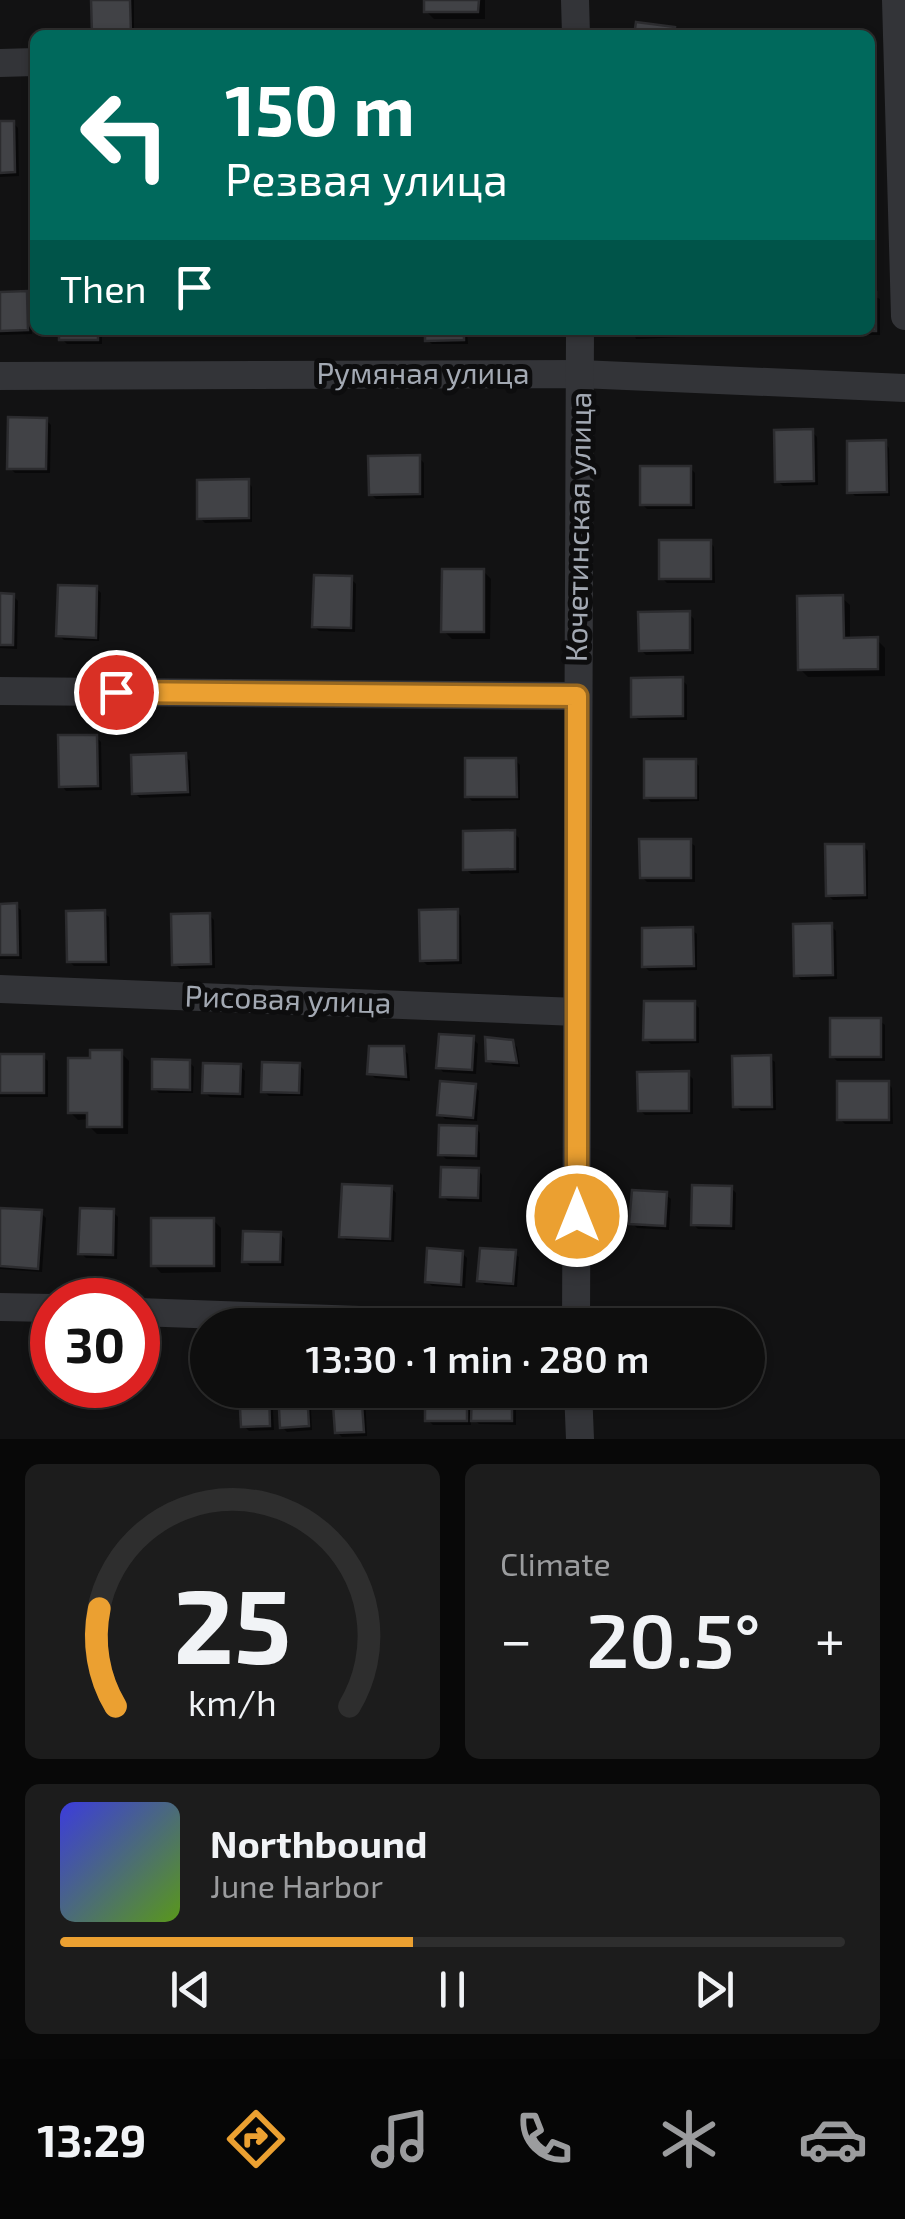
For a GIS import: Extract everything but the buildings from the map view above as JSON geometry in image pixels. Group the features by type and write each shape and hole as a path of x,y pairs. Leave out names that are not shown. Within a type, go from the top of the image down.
{"street":[{"path":"575,0 576,30"},
{"path":"896,0 905,316"},
{"path":"0,63 30,62"},
{"name":"Кочетинская улица","path":"576,1308 580,335"},
{"name":"Румяная улица","path":"0,376 580,374 905,388"},
{"path":"0,692 577,696"},
{"name":"Рисовая улица","path":"0,988 577,1012"},
{"path":"0,1306 30,1307"},
{"path":"160,1313 190,1314"},
{"path":"579,1408 580,1439"}],"route":[{"path":"116,692 577,696 577,1216"}]}
